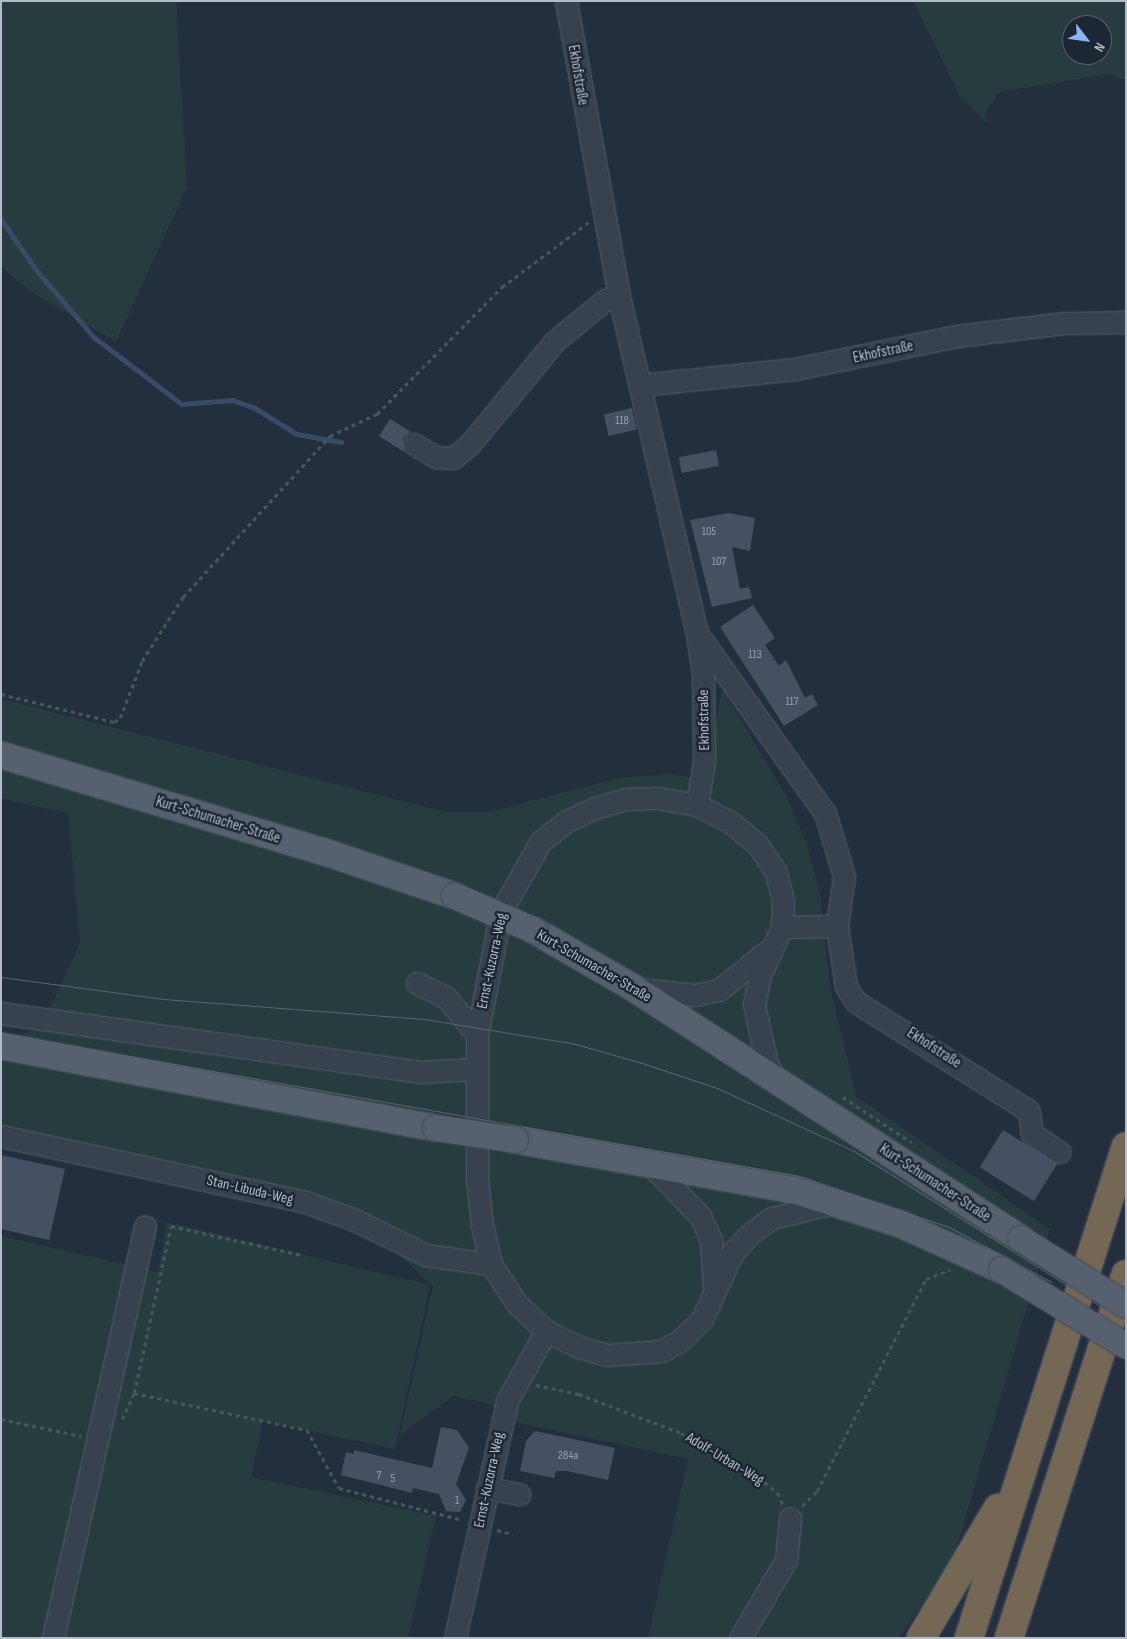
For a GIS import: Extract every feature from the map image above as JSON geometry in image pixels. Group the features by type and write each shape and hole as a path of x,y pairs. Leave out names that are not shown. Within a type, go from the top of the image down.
{"highway":[{"path":"969,1638 1126,1146"},
{"path":"1009,1638 1126,1274"},
{"path":"921,1638 1025,1461"}],"main road":[{"name":"Kurt-Schumacher-Straße","path":"1,755 322,851 455,896 535,931 632,987 1126,1305"},
{"path":"1,1046 436,1128 649,1163 835,1202 900,1224 1002,1270 1126,1346"}],"street":[{"name":"Ekhofstraße","path":"566,1 603,213 620,296 697,634 703,674 704,761 698,805"},
{"path":"414,444 436,456 453,458 470,444 555,341 605,300 620,296"},
{"name":"Ekhofstraße","path":"640,385 795,369 957,336 1064,323 1126,322"},
{"name":"Ekhofstraße","path":"697,634 825,813 844,876 837,926 846,987 856,1002 1028,1110 1032,1134 1060,1152"},
{"name":"Ernst-Kuzorra-Weg","path":"777,1082 767,1064 754,1005 760,975 782,927 783,901 771,865 732,822 698,805 657,798 626,799 567,821 541,841 501,911 477,1035 477,1179 491,1264 517,1304 546,1331 607,1355 661,1351 680,1341 702,1320 732,1252 751,1233 772,1218 797,1209 835,1202"},
{"path":"782,927 837,926"},
{"name":"Ernst-Kuzorra-Weg","path":"632,987 681,994 719,990 772,947"},
{"path":"417,983 446,997 477,1035"},
{"path":"1,1013 401,1070 476,1070"},
{"name":"Stan-Libuda-Weg","path":"1,1136 305,1202 340,1213 426,1255 491,1264"},
{"name":"Ernst-Kuzorra-Weg","path":"649,1163 700,1216 711,1240 714,1293"},
{"path":"54,1638 100,1440 145,1226"},
{"name":"Ernst-Kuzorra-Weg","path":"455,1638 507,1402 546,1331"},
{"path":"487,1488 520,1494"},
{"path":"740,1638 786,1560 790,1518"}],"path":[{"path":"1,694 114,722 120,718 142,661 183,597 330,436 377,414 502,287 567,235 603,213"},
{"path":"120,1425 134,1393 171,1226 302,1255"},
{"path":"790,1518 817,1491 926,1279 954,1269"},
{"name":"Adolf-Urban-Weg","path":"517,1381 579,1394 681,1433 752,1472 778,1493 790,1518"},
{"path":"134,1393 307,1430 339,1488 512,1534"},
{"path":"1,1419 100,1440"}],"green space":[{"path":"1,1 176,1 187,187 116,342 28,290 1,266"},
{"path":"913,1 1126,1 1126,81 1109,74 999,92 985,113 986,122 961,98"},
{"path":"722,689 786,795 807,845 820,894 830,986 856,1096 1050,1229 953,1560 899,1638 648,1638 688,1459 510,1421 490,1404 453,1396 400,1435 433,1286 380,1237 333,1209 1,1136 1,1047 42,1024 80,944 68,813 1,799 1,699 446,812 489,812 619,778 673,774 706,782"},
{"path":"167,1222 430,1285 395,1449 263,1421 251,1477 436,1516 408,1638 1,1638 1,1236 158,1272"}],"building":[{"path":"632,408 637,429 609,436 604,415"},
{"path":"390,419 411,432 403,438 404,452 379,436"},
{"path":"716,450 719,466 682,473 679,457"},
{"path":"729,513 755,518 750,551 732,547 740,589 749,587 752,598 712,607 690,520"},
{"path":"753,605 775,638 765,645 779,666 786,660 805,698 812,694 818,705 784,726 720,627"},
{"path":"1003,1130 1057,1164 1034,1201 980,1167"},
{"path":"1,1155 65,1169 49,1240 1,1229"},
{"path":"441,1427 457,1430 469,1448 456,1484 466,1500 460,1512 446,1511 439,1494 413,1488 412,1493 341,1475 346,1452 354,1454 354,1450 432,1468"},
{"path":"535,1431 615,1448 608,1480 567,1471 556,1471 554,1478 520,1471 526,1441"}],"waterway":[{"path":"1,219 38,272 94,337 182,404 232,400 255,408 297,434 341,442"}],"tram line":[{"path":"1,977 164,999 424,1019 576,1044 645,1064 717,1088 854,1151 1126,1322"},
{"path":"1,1033 799,1176 949,1227 1051,1282"}]}
